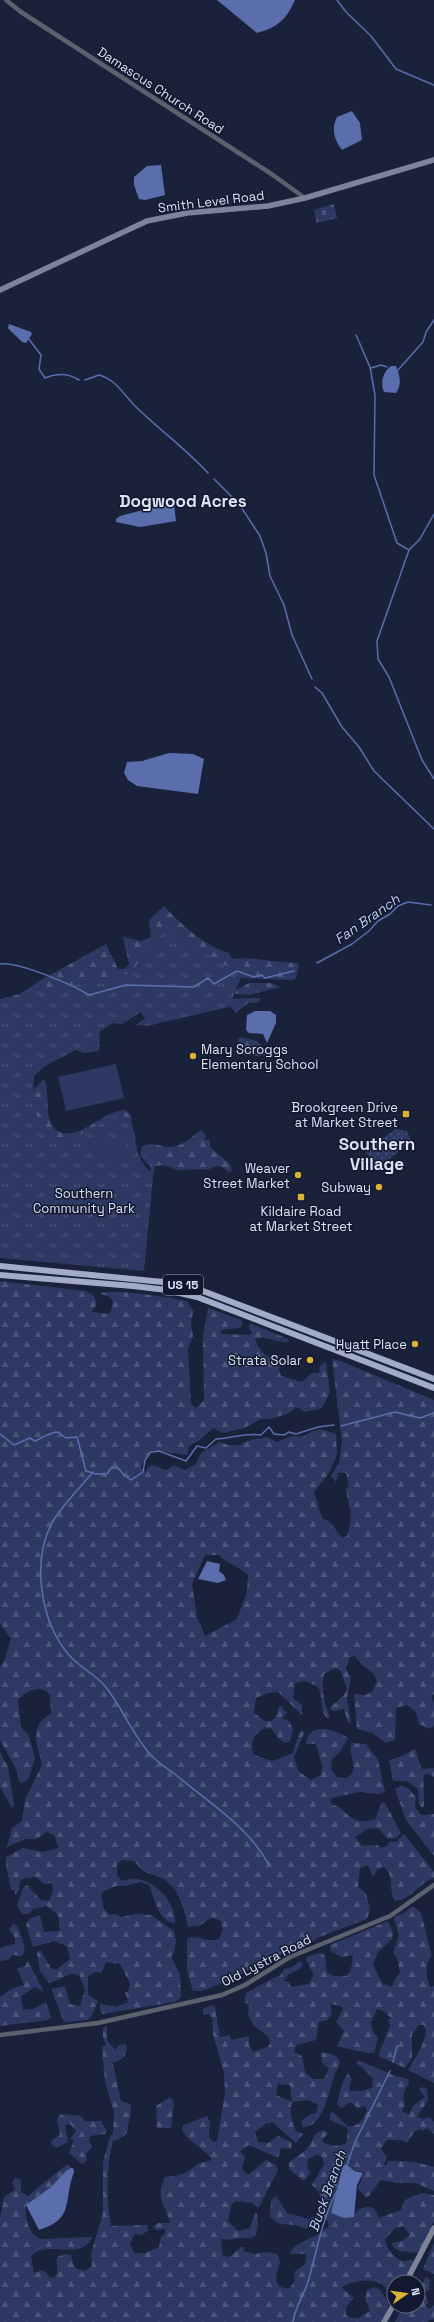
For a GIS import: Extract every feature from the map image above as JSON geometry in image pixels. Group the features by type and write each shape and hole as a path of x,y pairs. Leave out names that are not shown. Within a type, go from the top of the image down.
{"highway":[{"name":"US 15","path":"0,1266 137,1279 195,1288 434,1379"},
{"name":"US 15","path":"0,1275 133,1286 197,1297 434,1388"}],"main road":[{"name":"Smith Level Road","path":"0,290 147,221 185,213 268,206 305,198 434,160"},
{"path":"410,2274 434,2228"}],"street":[{"name":"Damascus Church Road","path":"6,0 21,12 265,169 305,198"},
{"name":"Old Lystra Road","path":"0,2035 92,2024 222,1995 245,1985 290,1957 390,1916 434,1886"}],"green space":[{"path":"334,204 337,218 317,223 314,210"},
{"path":"164,906 194,934 220,950 229,953 232,959 247,958 297,963 299,965 296,978 293,980 239,978 67,1019 0,1133 0,999 20,994 41,980 106,944 118,969 124,969 129,964 123,937 141,941 151,937 149,920"},
{"name":"Southern Community Park","path":"166,929 242,975 229,1007 147,1026 135,1025 145,1019 141,1012 122,1024 114,1023 100,1031 99,1051 84,1053 76,1050 45,1066 34,1076 34,1101 36,1113 45,1133 54,1138 65,1139 79,1135 90,1130 104,1120 121,1114 126,1117 134,1129 139,1155 149,1171 152,1169 141,1146 156,1147 144,1271 0,1258 0,1001 130,973"},
{"path":"249,983 271,983 281,987 249,995 236,994 234,991"},
{"path":"260,998 259,1002 248,1003 236,1013 224,999"},
{"path":"242,1037 257,1041 264,1049 280,1057 243,1055 238,1039"},
{"path":"116,1064 124,1098 66,1111 58,1077"},
{"path":"44,1079 47,1092 49,1117 51,1124 56,1130 63,1133 78,1131 117,1111 125,1110 131,1115 132,1131 60,1155 19,1107 26,1093 34,1089"},
{"path":"396,1129 407,1131 410,1138 409,1144 377,1168 365,1151"},
{"path":"201,1130 206,1136 204,1140 210,1140 210,1147 230,1164 232,1170 229,1173 223,1167 217,1166 209,1169 178,1170 163,1165 155,1166 154,1172 140,1155 142,1147 146,1145 152,1144 174,1147 186,1141"},
{"path":"92,1139 123,1142 126,1145 124,1155 121,1158 91,1155 89,1151 90,1141"},
{"path":"0,1281 86,1291 94,1296 97,1304 91,1312 109,1314 113,1302 111,1298 99,1294 106,1292 128,1292 187,1301 193,1311 191,1324 193,1336 188,1349 191,1404 196,1408 204,1400 203,1336 208,1308 241,1320 243,1325 239,1328 222,1330 220,1331 222,1334 250,1335 252,1333 249,1328 250,1323 288,1339 289,1341 281,1342 264,1338 255,1339 259,1348 268,1357 280,1364 279,1370 281,1376 302,1382 312,1373 319,1373 320,1366 326,1362 330,1392 322,1408 305,1412 297,1407 289,1413 271,1419 261,1419 244,1428 224,1433 213,1428 200,1440 189,1446 187,1455 152,1450 145,1458 141,1467 146,1473 147,1468 152,1465 166,1470 174,1465 185,1470 196,1464 201,1453 220,1442 228,1445 240,1445 250,1440 267,1437 277,1442 292,1436 302,1437 319,1430 336,1434 337,1454 329,1473 314,1492 322,1518 330,1522 342,1538 347,1536 351,1516 346,1488 349,1487 346,1473 338,1473 336,1482 331,1476 339,1463 342,1441 332,1359 338,1360 434,1400 434,1694 431,1696 434,1703 434,1726 430,1729 419,1724 416,1712 407,1705 396,1708 395,1740 386,1743 372,1733 357,1729 354,1694 365,1695 372,1692 377,1681 373,1673 362,1665 355,1656 350,1657 346,1668 351,1678 347,1698 351,1723 348,1723 344,1709 333,1711 330,1708 344,1695 347,1689 341,1671 335,1668 324,1674 323,1680 324,1696 330,1717 327,1718 323,1711 317,1686 305,1681 295,1683 293,1698 302,1705 302,1715 278,1692 268,1693 256,1698 254,1713 265,1721 272,1721 276,1716 279,1706 282,1706 284,1711 288,1712 281,1718 289,1721 293,1729 290,1741 285,1743 279,1739 271,1728 261,1730 257,1733 253,1741 252,1750 254,1755 273,1761 293,1753 299,1733 303,1730 304,1733 294,1757 298,1771 311,1780 321,1775 322,1765 316,1744 306,1744 308,1736 312,1731 322,1729 334,1731 348,1738 340,1752 332,1759 331,1770 337,1777 347,1778 353,1770 354,1766 351,1753 352,1743 366,1744 378,1760 385,1792 378,1794 359,1792 332,1798 330,1800 332,1805 337,1806 353,1819 366,1821 375,1819 382,1802 385,1803 401,1833 396,1838 388,1839 379,1829 369,1828 355,1837 362,1846 378,1845 380,1848 387,1846 389,1842 396,1842 404,1834 434,1872 434,1878 428,1880 401,1900 395,1901 389,1875 384,1867 377,1870 373,1877 368,1865 360,1868 358,1887 366,1893 370,1909 367,1919 317,1938 310,1944 270,1958 233,1979 202,1991 193,1991 187,1970 187,1939 194,1937 211,1940 219,1939 223,1929 220,1920 211,1918 199,1926 188,1927 183,1906 175,1889 164,1879 143,1871 134,1861 122,1860 117,1864 117,1875 122,1881 137,1879 152,1884 169,1901 175,1923 169,1922 161,1914 149,1885 139,1882 126,1886 116,1886 104,1891 101,1895 104,1909 110,1915 116,1914 122,1917 135,1914 151,1915 174,1931 176,1941 174,1954 171,1956 180,1975 181,1997 175,2002 102,2014 100,2011 100,2004 116,2007 128,2002 125,1992 128,1992 130,1983 120,1964 106,1962 101,1973 95,1972 88,1976 88,1995 98,2001 92,2015 88,2020 64,2022 52,1989 65,1986 70,2004 80,2006 85,1990 79,1975 71,1974 49,1983 40,1971 37,1953 40,1950 51,1968 56,1970 70,1959 67,1946 54,1941 33,1947 26,1925 30,1918 40,1916 44,1932 60,1931 58,1915 47,1906 33,1909 29,1914 22,1914 17,1905 23,1888 27,1885 41,1900 49,1901 53,1891 52,1883 44,1884 36,1877 25,1878 20,1881 19,1890 15,1895 15,1891 11,1890 6,1866 6,1857 23,1848 42,1852 59,1848 54,1835 46,1832 37,1839 26,1839 7,1847 12,1828 22,1821 25,1800 42,1765 36,1740 37,1729 41,1721 51,1713 50,1695 42,1689 38,1689 29,1691 18,1700 21,1727 29,1736 35,1758 29,1778 23,1783 19,1781 17,1771 0,1740 0,1667 4,1661 11,1639 0,1623","holes":["205,1555 219,1555 248,1575 247,1592 237,1619 205,1636 197,1617 192,1584"]},
{"path":"415,1749 422,1769 434,1768 434,1777 428,1773 424,1775 423,1808 419,1805 418,1789 406,1781 393,1781 389,1760 402,1756"},
{"path":"0,1752 8,1767 14,1805 12,1808 0,1787"},
{"path":"401,1786 408,1788 416,1797 415,1807 421,1815 434,1814 434,1856 406,1820 395,1789"},
{"path":"411,1907 414,1907 421,1913 431,1955 427,1965 427,1978 430,1987 434,1986 434,2083 408,2070 424,2041 426,2030 424,2025 419,2025 412,2034 412,2058 405,2068 378,2056 390,2026 388,2020 391,2018 383,2011 377,2009 371,2023 373,2032 378,2038 374,2053 367,2053 337,2046 344,2031 336,2022 343,2009 341,2006 330,2004 332,2014 327,2020 319,2022 316,2040 297,2045 294,2052 302,2056 305,2072 313,2079 324,2079 329,2068 322,2063 321,2053 336,2056 340,2061 326,2102 317,2120 311,2125 303,2127 301,2121 309,2115 316,2113 318,2105 309,2100 292,2102 291,2105 293,2124 296,2131 303,2134 296,2143 272,2122 267,2123 255,2132 258,2142 268,2143 278,2136 291,2142 292,2149 281,2148 278,2158 249,2145 240,2151 245,2157 242,2169 246,2174 249,2174 266,2160 276,2165 278,2170 259,2207 256,2207 253,2203 236,2201 231,2205 228,2221 238,2231 250,2228 255,2212 257,2214 258,2225 256,2235 251,2238 229,2240 221,2239 223,2256 229,2257 241,2247 245,2247 243,2251 255,2254 267,2252 277,2254 280,2262 276,2274 276,2280 280,2287 289,2289 294,2282 295,2271 305,2264 306,2254 290,2254 292,2250 296,2246 320,2233 329,2225 327,2220 323,2220 306,2229 295,2225 280,2224 270,2217 271,2200 276,2196 287,2213 308,2219 316,2216 321,2201 319,2192 312,2185 324,2164 322,2157 318,2154 308,2159 307,2167 310,2173 304,2181 289,2169 289,2163 307,2148 316,2134 321,2131 328,2133 322,2140 324,2143 333,2146 346,2144 348,2130 346,2127 330,2120 330,2114 332,2111 347,2126 357,2125 364,2117 367,2111 365,2106 358,2108 350,2102 342,2108 337,2104 342,2084 348,2073 352,2079 349,2087 350,2091 361,2091 372,2088 373,2078 357,2063 358,2060 393,2075 408,2079 409,2083 404,2093 405,2104 402,2111 407,2114 410,2113 413,2106 425,2097 419,2089 422,2087 427,2089 428,2100 417,2117 424,2119 430,2117 434,2122 434,2134 427,2128 422,2131 420,2129 414,2132 407,2143 401,2140 387,2140 381,2149 387,2157 384,2164 386,2166 388,2161 400,2161 434,2167 434,2191 416,2183 397,2183 380,2180 370,2195 366,2197 358,2189 364,2172 354,2171 345,2164 331,2213 354,2214 361,2209 370,2207 376,2211 379,2218 401,2210 405,2200 421,2193 434,2195 434,2221 419,2253 400,2251 393,2247 392,2243 402,2241 410,2235 403,2226 395,2228 385,2239 389,2249 396,2258 402,2261 414,2261 407,2274 386,2274 386,2290 383,2285 374,2281 350,2283 342,2288 354,2298 346,2307 346,2315 350,2318 358,2318 370,2311 365,2299 367,2290 375,2287 380,2290 386,2299 386,2314 381,2322 0,2322 0,2218 4,2197 15,2190 12,2183 15,2178 21,2180 21,2192 28,2196 67,2164 71,2168 51,2187 26,2205 28,2224 36,2237 40,2239 92,2237 87,2244 73,2250 46,2249 38,2251 31,2256 34,2273 43,2270 50,2277 54,2278 57,2273 57,2257 65,2254 71,2255 76,2268 78,2269 85,2271 92,2266 91,2253 103,2213 103,2162 110,2137 113,2133 114,2112 105,2082 102,2047 106,2045 103,2037 103,2028 107,2026 107,2040 115,2050 119,2045 126,2044 124,2056 122,2059 113,2062 113,2065 121,2101 130,2104 131,2109 127,2132 123,2137 113,2141 109,2162 108,2205 111,2226 147,2225 148,2231 141,2235 135,2234 130,2243 134,2253 145,2253 159,2247 161,2237 165,2233 165,2229 156,2230 153,2227 158,2223 170,2223 161,2196 162,2184 165,2177 182,2174 197,2164 212,2160 187,2137 182,2129 184,2125 207,2116 210,2122 209,2138 214,2142 217,2141 225,2092 224,2073 213,2034 212,2018 209,2014 203,2015 203,2009 211,2005 215,2007 220,2037 230,2035 231,2040 249,2036 249,2045 253,2052 267,2047 270,2044 269,2037 254,2026 248,2015 249,2004 244,2003 246,1993 273,1978 280,1976 284,1969 293,1967 299,1961 303,1963 301,1968 288,1975 284,1981 289,1982 291,1987 309,1984 314,1975 306,1960 308,1956 322,1953 325,1956 327,1973 334,1976 347,1976 351,1970 353,1955 342,1957 331,1952 330,1945 388,1921 393,1932 392,1939 378,1952 373,1965 382,1983 391,1987 400,1972 397,1958 393,1953 399,1935 394,1919 395,1916 404,1913","holes":["278,2084 290,2085 292,2102 276,2095"]},
{"path":"14,1923 22,1938 24,1953 21,1956 13,1955 8,1960 0,1961 0,1948 15,1944 15,1938 9,1929"},
{"path":"28,1961 44,1992 35,1987 21,1996 23,2010 33,2009 46,2002 51,2017 48,2020 0,2026 0,1997 13,1988 24,1985 17,1968 24,1967"},
{"path":"170,2097 174,2103 171,2128 157,2128 156,2106"},
{"path":"65,2114 80,2116 86,2121 101,2121 107,2131 105,2134 90,2136 89,2141 92,2148 86,2153 87,2160 82,2164 69,2153 74,2140 70,2139 76,2131 70,2124 65,2125 68,2142 56,2148 51,2144 52,2140 60,2135 57,2119 60,2115"},
{"path":"434,2243 434,2274 423,2269"},
{"path":"426,2277 430,2280 429,2290 426,2292"},
{"path":"426,2296 427,2297 428,2303 426,2305"},
{"path":"434,2305 434,2319 429,2320 428,2322 395,2322 399,2314 426,2314 426,2307 430,2309"}],"shaded area":[{"path":"217,0 295,0 285,18 271,28 257,33"},
{"path":"352,111 360,123 362,140 342,150 334,134 335,121 337,117"},
{"path":"161,165 165,195 145,200 139,199 134,185 134,177 147,166"},
{"path":"9,324 31,332 32,334 26,343 22,342 8,328"},
{"path":"391,366 396,366 399,373 400,383 396,393 384,392 382,385 384,374"},
{"path":"170,503 174,504 176,521 140,527 116,522 116,519 120,516"},
{"path":"169,753 193,754 204,759 198,794 137,786 128,780 124,773 127,762 142,761"},
{"path":"255,1011 270,1011 276,1015 276,1023 267,1043 263,1034 249,1033 246,1030 247,1015"},
{"path":"207,1561 220,1564 219,1571 224,1575 226,1580 218,1583 198,1579"},
{"path":"346,2164 354,2171 363,2173 357,2185 354,2217 344,2218 331,2213 343,2166"},
{"path":"73,2168 74,2172 66,2208 63,2214 50,2226 39,2230 26,2205 51,2187 66,2171"}],"waterway":[{"path":"337,0 346,12 371,36 396,69 434,85"},
{"path":"398,370 423,342 426,332 434,320"},
{"path":"356,335 370,367 375,395 374,475 397,543 409,550"},
{"path":"28,338 41,355 39,369 45,378 62,374 79,380"},
{"path":"371,368 381,365 387,367"},
{"path":"85,380 99,375 114,383 142,413 190,455 208,473"},
{"path":"214,479 239,504 260,536 266,553 270,576 284,605 292,635 312,679"},
{"path":"434,514 420,539 409,550 377,641 378,659 389,677 422,760 434,779"},
{"path":"315,687 322,693 342,727 359,747 374,771 434,829"},
{"name":"Fan Branch","path":"317,963 352,944 398,906 408,902 431,905"},
{"name":"Fan Branch","path":"0,964 19,966 32,970 59,980 89,995 126,985 194,987 208,978 214,984 237,971 254,977 262,975 265,978 294,971"},
{"path":"341,1426 395,1412 420,1418 434,1413"},
{"path":"0,1434 14,1445 30,1438 35,1441 55,1432 58,1432 66,1438 77,1437 86,1471 96,1474 107,1474 111,1468 118,1468 131,1480 143,1472 145,1460 151,1452 159,1451 186,1461 197,1446 206,1448 216,1439 249,1434 261,1435 269,1427 274,1434 284,1435 289,1432 296,1434 318,1427 334,1425"},
{"path":"93,1472 57,1515 46,1537 42,1554 42,1590 45,1608 51,1625 59,1641 69,1655 105,1686 150,1754 159,1763 214,1805 239,1827 261,1851 269,1865"},
{"name":"Buck Branch","path":"393,2062 397,2046"},
{"name":"Buck Branch","path":"347,2165 355,2142 390,2071"},
{"name":"Buck Branch","path":"293,2322 295,2312 308,2282 328,2211 338,2189"}],"place":[{"name":"Mary Scroggs Elementary School","path":"193,1056"},
{"name":"Brookgreen Drive at Market Street","path":"406,1114"},
{"name":"Weaver Street Market","path":"298,1175"},
{"name":"Subway","path":"379,1187"},
{"name":"Kildaire Road at Market Street","path":"301,1197"},
{"name":"Hyatt Place","path":"415,1344"},
{"name":"Strata Solar","path":"310,1360"}],"district":[{"name":"Dogwood Acres","path":"183,501"},
{"name":"Southern Village","path":"377,1154"}]}
